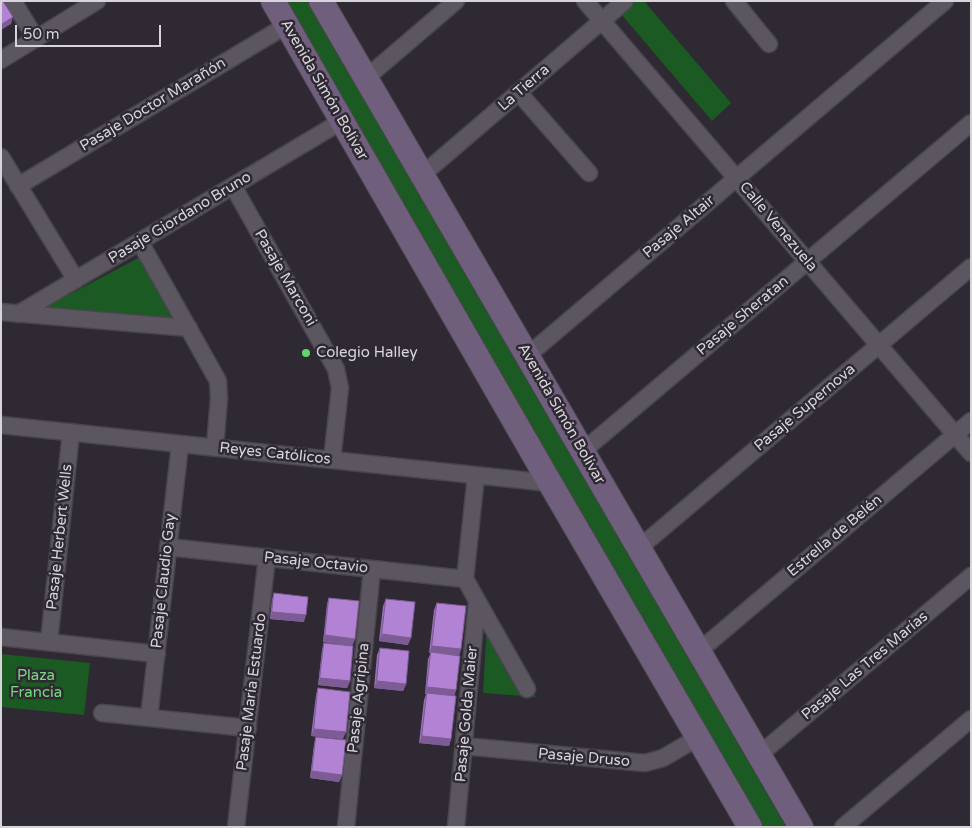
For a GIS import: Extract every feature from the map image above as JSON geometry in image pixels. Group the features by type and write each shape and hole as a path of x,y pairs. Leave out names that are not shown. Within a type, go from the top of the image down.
{"main road":[{"name":"Avenida Simón Bolívar","path":"273,1 750,827"},
{"name":"Avenida Simón Bolívar","path":"321,1 801,827"}],"street":[{"path":"13,1 36,39"},
{"path":"1,60 97,1"},
{"path":"366,78 456,1"},
{"name":"Calle Venezuela","path":"586,1 971,453"},
{"name":"La Tierra","path":"422,175 625,1"},
{"path":"734,1 769,44"},
{"name":"Pasaje Altair","path":"527,356 945,1"},
{"name":"Pasaje Doctor Marañón","path":"18,186 287,25"},
{"path":"519,93 590,173"},
{"name":"Pasaje Giordano Bruno","path":"18,314 342,121"},
{"name":"Pasaje Sheratan","path":"583,452 971,122"},
{"path":"1,157 76,280"},
{"name":"Pasaje Marconi","path":"233,186 336,368 340,388 332,460"},
{"path":"140,242 189,328 219,386 215,448"},
{"name":"Pasaje Supernova","path":"639,548 971,267"},
{"path":"1,312 189,328"},
{"name":"Estrella de Belén","path":"699,651 971,421"},
{"name":"Reyes Católicos","path":"1,425 550,483"},
{"name":"Pasaje Herbert Wells","path":"49,642 71,432"},
{"name":"Pasaje Claudio Gay","path":"149,718 180,444"},
{"path":"465,579 476,476"},
{"name":"Pasaje Octavio","path":"168,546 465,579"},
{"name":"Pasaje María Estuardo","path":"236,827 267,557"},
{"name":"Pasaje Agripina","path":"346,827 372,569"},
{"name":"Pasaje Las Tres Marías","path":"759,755 971,576"},
{"name":"Pasaje Golda Maier","path":"465,579 527,688"},
{"name":"Pasaje Golda Maier","path":"456,827 477,602"},
{"path":"1,637 156,654"},
{"path":"102,713 248,728"},
{"path":"843,827 971,719"},
{"name":"Pasaje Druso","path":"464,746 645,763 663,758 699,737"}],"green space":[{"path":"281,1 307,1 786,827 759,827"},
{"path":"610,1 644,1 731,103 712,121"},
{"path":"144,255 178,319 38,311"},
{"path":"488,608 536,697 483,693"},
{"name":"Plaza Francia","path":"1,654 90,663 84,715 1,707"}],"building":[{"path":"1,1 3,1 13,17 1,25"},
{"path":"274,593 308,597 306,615 272,612"},
{"path":"329,598 359,601 355,639 325,635"},
{"path":"386,599 415,602 411,638 382,634"},
{"path":"437,603 466,606 461,649 432,646"},
{"path":"324,643 353,646 350,681 320,678"},
{"path":"380,648 409,651 406,684 377,681"},
{"path":"431,652 460,656 456,690 427,687"},
{"path":"318,688 350,692 346,732 314,729"},
{"path":"427,693 456,696 451,739 422,736"},
{"path":"316,737 346,740 342,775 312,771"}],"place":[{"name":"Colegio Halley","path":"306,353"}]}
